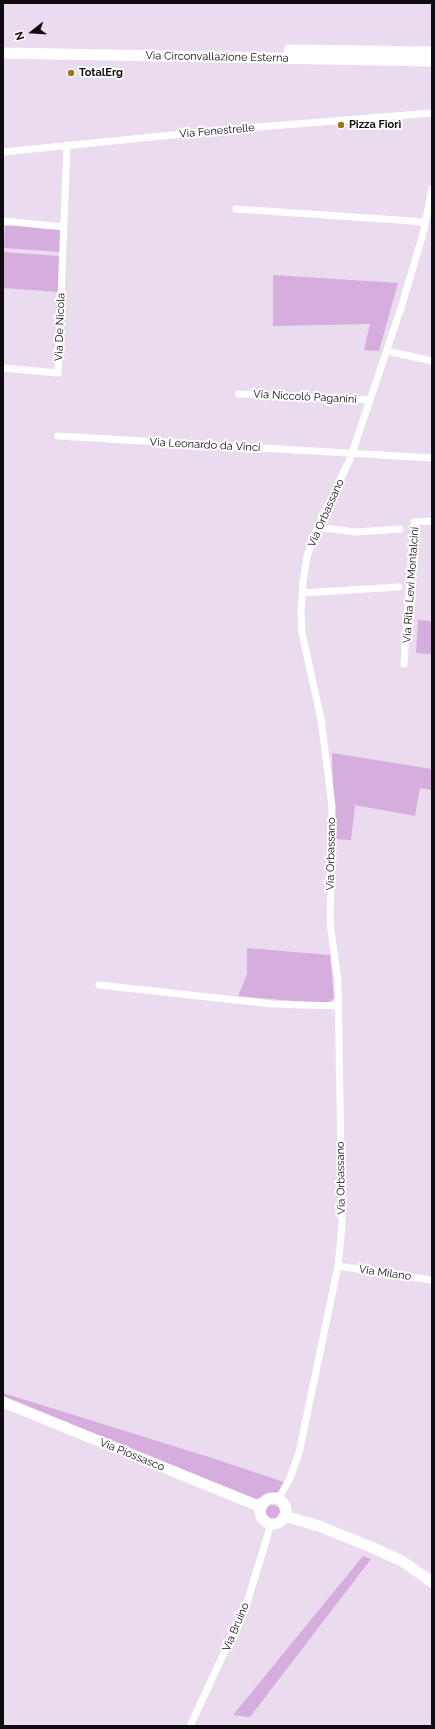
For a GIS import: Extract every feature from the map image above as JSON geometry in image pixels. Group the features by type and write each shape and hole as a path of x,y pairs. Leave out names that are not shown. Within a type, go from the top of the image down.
{"main road":[{"name":"Via Circonvallazione Esterna","path":"3,47 432,52"},
{"name":"Via Circonvallazione Esterna","path":"3,53 432,61"},
{"name":"Via Piossasco","path":"3,1402 261,1507"},
{"path":"270,1499 278,1500 285,1509 284,1516 279,1522 271,1524 262,1518 261,1507 270,1499"},
{"path":"284,1516 319,1526 372,1547 402,1561 432,1582"}],"street":[{"name":"Via Fenestrelle","path":"3,152 222,130 432,113"},
{"name":"Via De Nicola","path":"3,368 58,373 67,145"},
{"name":"Via Orbassano","path":"278,1500 289,1481 299,1453 338,1266 342,1226 338,981 330,923 332,806 321,719 302,633 300,614 302,593 307,556 318,528 352,454 402,308 425,223 432,190"},
{"path":"236,209 425,223"},
{"path":"3,221 64,227"},
{"path":"387,351 432,361"},
{"name":"Via Niccolò Paganini","path":"239,394 370,400"},
{"name":"Via Leonardo da Vinci","path":"58,436 432,458"},
{"name":"Via Rita Levi Montalcini","path":"404,664 414,522 432,521"},
{"path":"318,528 355,532 400,529"},
{"path":"302,593 399,587"},
{"path":"99,985 272,1004 338,1006"},
{"name":"Via Milano","path":"338,1266 432,1280"},
{"name":"Via Bruino","path":"190,1726 246,1606 271,1524"}],"shaded area":[{"path":"18,225 46,229 61,229 60,252 4,248 5,226"},
{"path":"3,252 60,256 59,292 3,288"},
{"path":"273,275 398,283 379,351 364,350 370,324 273,326"},
{"path":"418,620 432,621 432,654 416,653"},
{"path":"332,753 432,769 432,790 420,788 415,816 355,805 351,840 335,839"},
{"path":"247,948 330,955 334,998 327,1004 238,996 247,974"},
{"path":"3,1393 284,1482 279,1491 273,1494 256,1499 243,1496 3,1399"},
{"path":"273,1505 278,1507 280,1512 278,1517 273,1519 268,1517 266,1512 268,1507"},
{"path":"363,1556 371,1559 250,1717 233,1715"}],"place":[{"name":"TotalErg","path":"71,73"},
{"name":"Pizza Fiorì","path":"341,125"}]}
